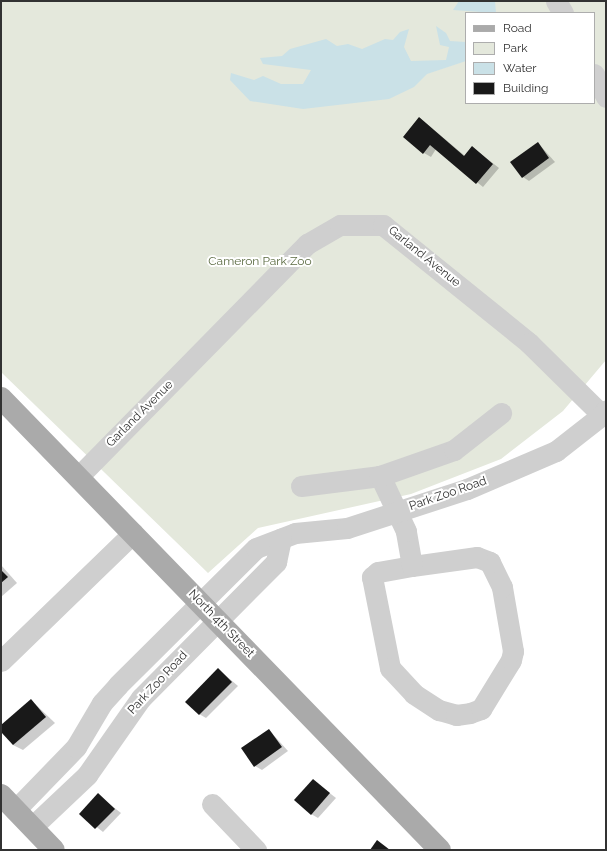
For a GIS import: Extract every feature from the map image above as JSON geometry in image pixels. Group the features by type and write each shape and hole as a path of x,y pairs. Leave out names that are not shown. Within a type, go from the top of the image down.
{"main road":[{"name":"North 4th Street","path":"1,398 440,850"},
{"path":"8,802 54,850"}],"street":[{"path":"556,1 562,12"},
{"path":"595,76 606,97"},
{"name":"Garland Avenue","path":"78,477 307,244 340,225 383,225 529,343 604,412"},
{"name":"Park Zoo Road","path":"8,802 76,747 118,685 256,548 295,533 347,528 467,489 556,451 604,412"},
{"path":"301,486 380,476 454,450 502,414"},
{"path":"380,476 406,531 412,566"},
{"path":"1,662 133,533"},
{"name":"Park Zoo Road","path":"32,827 87,775 133,707 276,562 282,539"},
{"path":"477,557 490,562 502,587 513,651 511,660 481,709 470,713 456,715 439,710 414,694 390,668 372,577 378,572 412,566 477,557"},
{"path":"212,804 256,850"}],"green space":[{"name":"Cameron Park Zoo","path":"1,1 606,1 606,360 563,411 501,459 411,494 258,528 208,573 1,372"}],"water":[{"path":"459,1 495,1 496,12 482,12 453,10"},
{"path":"436,26 446,33 450,41 465,42 465,61 427,74 414,87 389,99 303,109 250,101 230,80 231,73 254,80 263,76 281,84 303,84 311,70 263,64 260,58 282,56 290,49 326,39 337,46 348,44 362,49 385,39 393,40 400,32 409,29 404,47 411,61 446,60 449,47 440,45"}],"building":[{"path":"419,117 464,156 472,146 493,164 476,184 430,145 423,154 403,137"},
{"path":"538,142 549,158 522,178 510,162"},
{"path":"1,570 8,577 1,583"},
{"path":"218,668 232,682 199,715 185,702"},
{"path":"31,699 46,717 13,745 1,732 1,725"},
{"path":"269,729 282,747 254,767 241,748"},
{"path":"313,779 330,793 311,815 294,800"},
{"path":"98,793 115,809 95,829 79,814"},
{"path":"377,840 390,850 370,850"}]}
